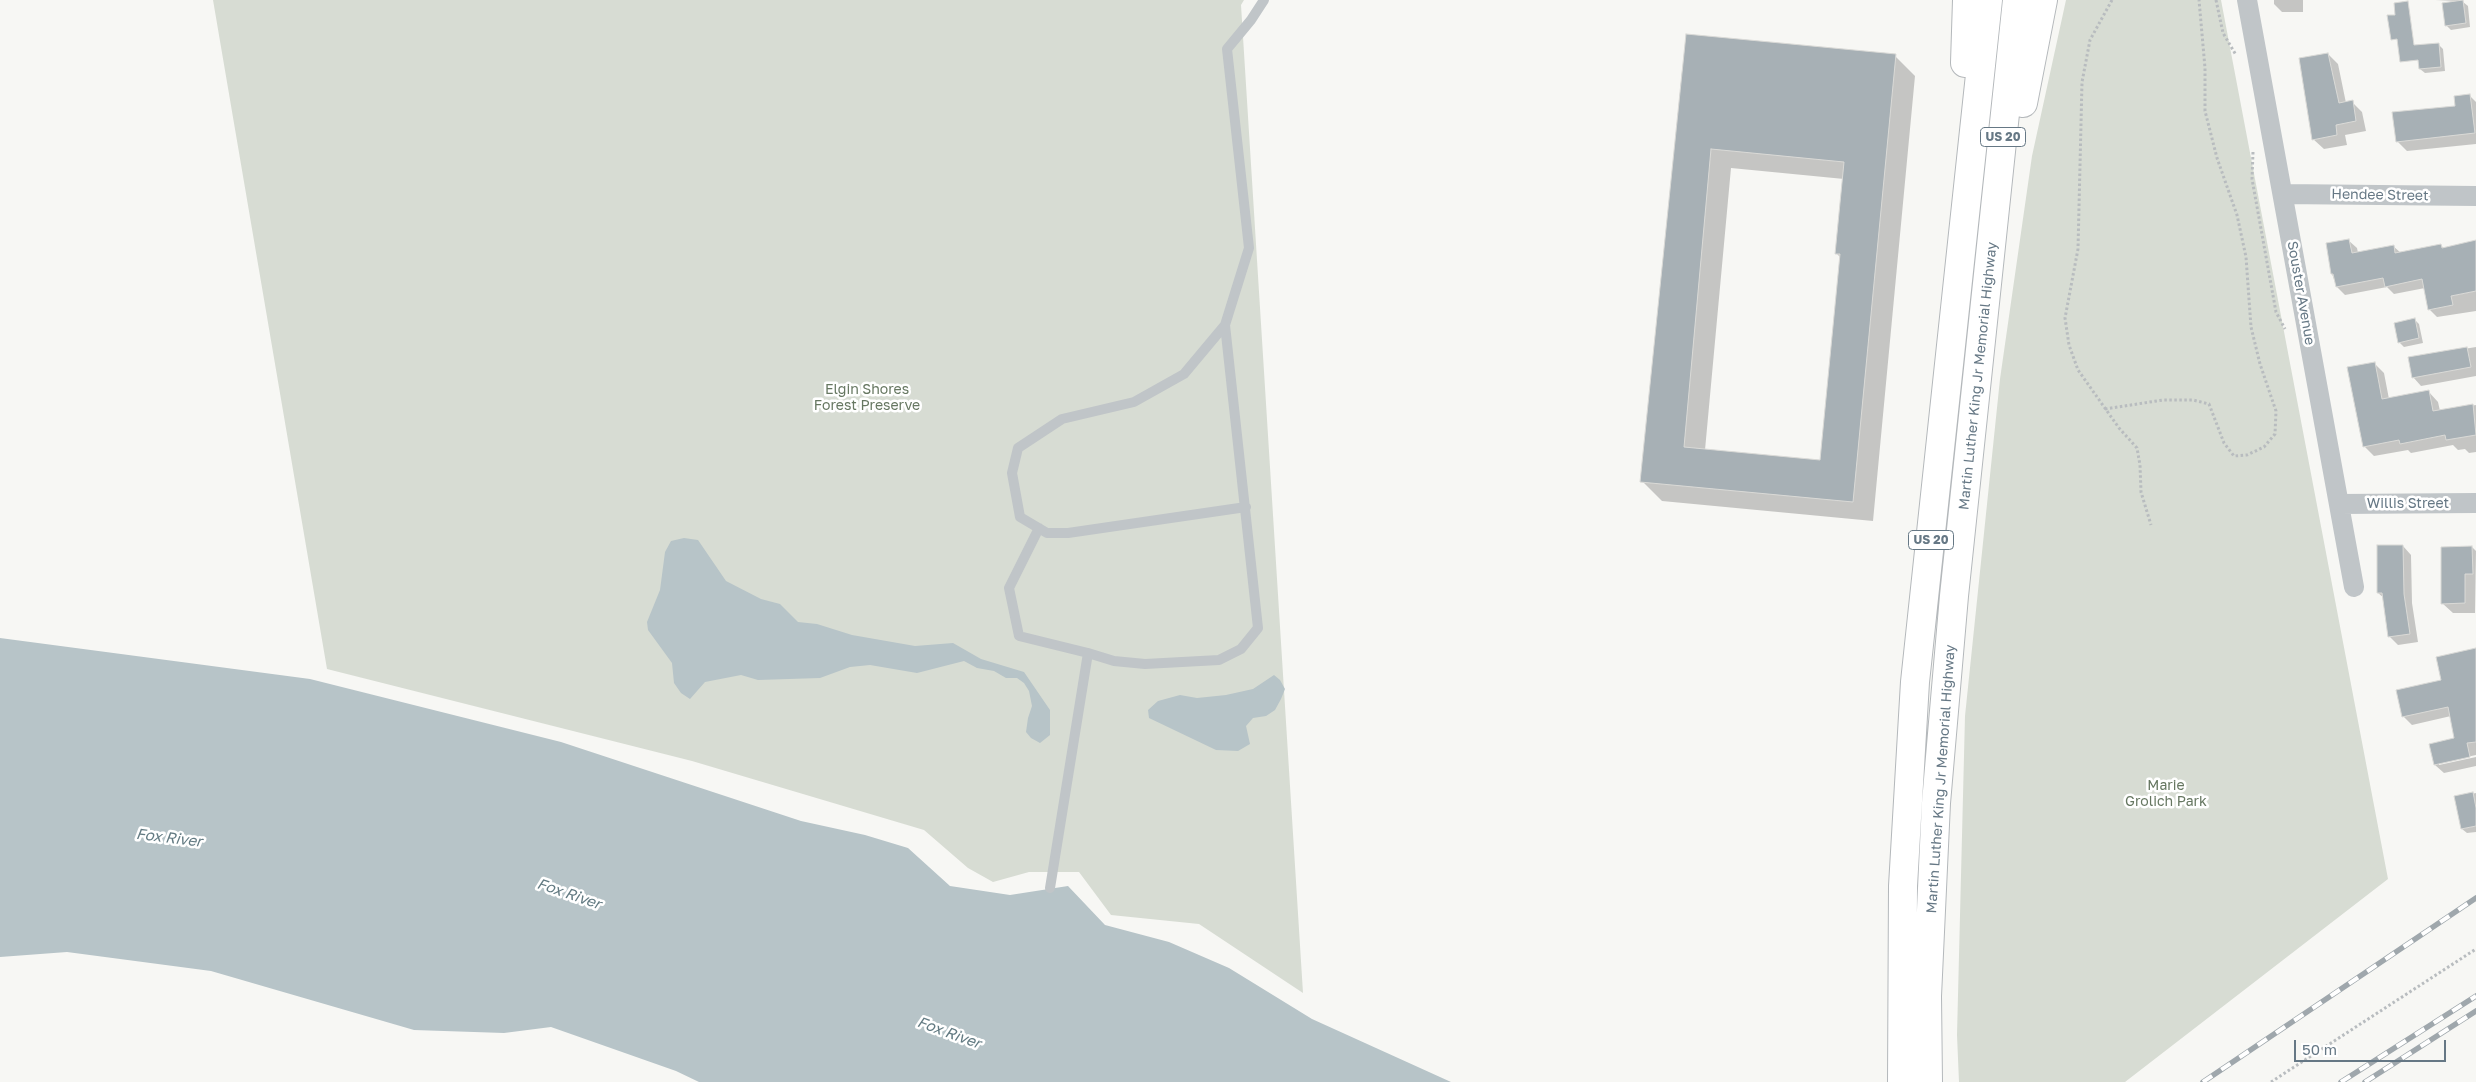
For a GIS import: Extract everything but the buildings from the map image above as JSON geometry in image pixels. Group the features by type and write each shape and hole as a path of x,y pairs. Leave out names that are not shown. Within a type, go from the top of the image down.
{"highway":[{"path":"1955,310 1967,0"},
{"name":"US 20","path":"1902,1082 1903,886 1916,682 1988,0"},
{"name":"Martin Luther King Jr Memorial Highway","path":"1928,1082 1927,996 1936,803 1954,596 2017,0"},
{"path":"1989,274 2043,0"}],"street":[{"name":"Souster Avenue","path":"2247,0 2354,587"},
{"name":"Hendee Street","path":"2283,194 2476,196"},
{"name":"Willis Street","path":"2340,504 2476,503"}],"lane":[{"path":"1246,507 1068,533 1047,533 1020,516 1012,472 1018,448 1062,419 1134,402 1184,374 1225,325 1249,248 1227,49 1251,20 1264,0"},
{"path":"1039,528 1009,588 1020,636 1114,661 1145,664 1219,660 1241,649 1258,628 1225,325"},
{"path":"1050,888 1088,653"}],"path":[{"path":"2112,0 2090,40 2082,82 2078,249 2065,318 2070,345 2078,370 2105,409 2137,448 2141,492 2151,525"},
{"path":"2105,409 2162,400 2193,400 2209,404 2224,443 2234,456 2247,455 2264,447 2275,434 2276,411 2250,327 2246,257 2239,223 2205,111 2205,68 2199,0"},
{"path":"2270,1082 2476,949"}],"green space":[{"name":"Elgin Shores Forest Preserve","path":"213,0 1244,0 1241,5 1303,993 1199,924 1111,915 1079,872 1029,872 993,882 968,868 924,830 692,761 327,669"},
{"name":"Marie Grolich Park","path":"2066,0 2221,0 2388,879 2125,1082 1959,1082 1957,1035 1965,716 2000,379 2032,156"}],"water":[{"path":"684,538 698,540 726,581 761,599 780,604 798,622 817,624 852,635 915,646 953,643 981,659 1024,672 1050,710 1050,735 1040,743 1031,738 1026,732 1032,706 1029,691 1024,683 1017,678 1006,678 994,671 977,668 964,661 917,673 870,665 850,667 820,678 758,680 741,675 705,682 690,699 681,693 674,683 672,663 648,630 647,622 660,590 665,552 671,541"},
{"name":"Fox River","path":"0,638 310,679 561,742 801,821 865,835 908,848 950,886 1010,895 1068,886 1105,925 1169,942 1229,968 1312,1019 1451,1082 699,1082 676,1071 551,1027 504,1033 414,1030 211,971 67,952 0,957"},
{"path":"1274,675 1280,680 1285,689 1281,699 1275,710 1266,716 1253,718 1246,726 1250,744 1238,751 1216,750 1149,718 1148,710 1158,701 1180,695 1197,698 1226,695 1253,689"}],"railway":[{"path":"2203,1082 2476,898"},
{"path":"2341,1082 2476,996"},
{"path":"2365,1082 2476,1011"}]}
